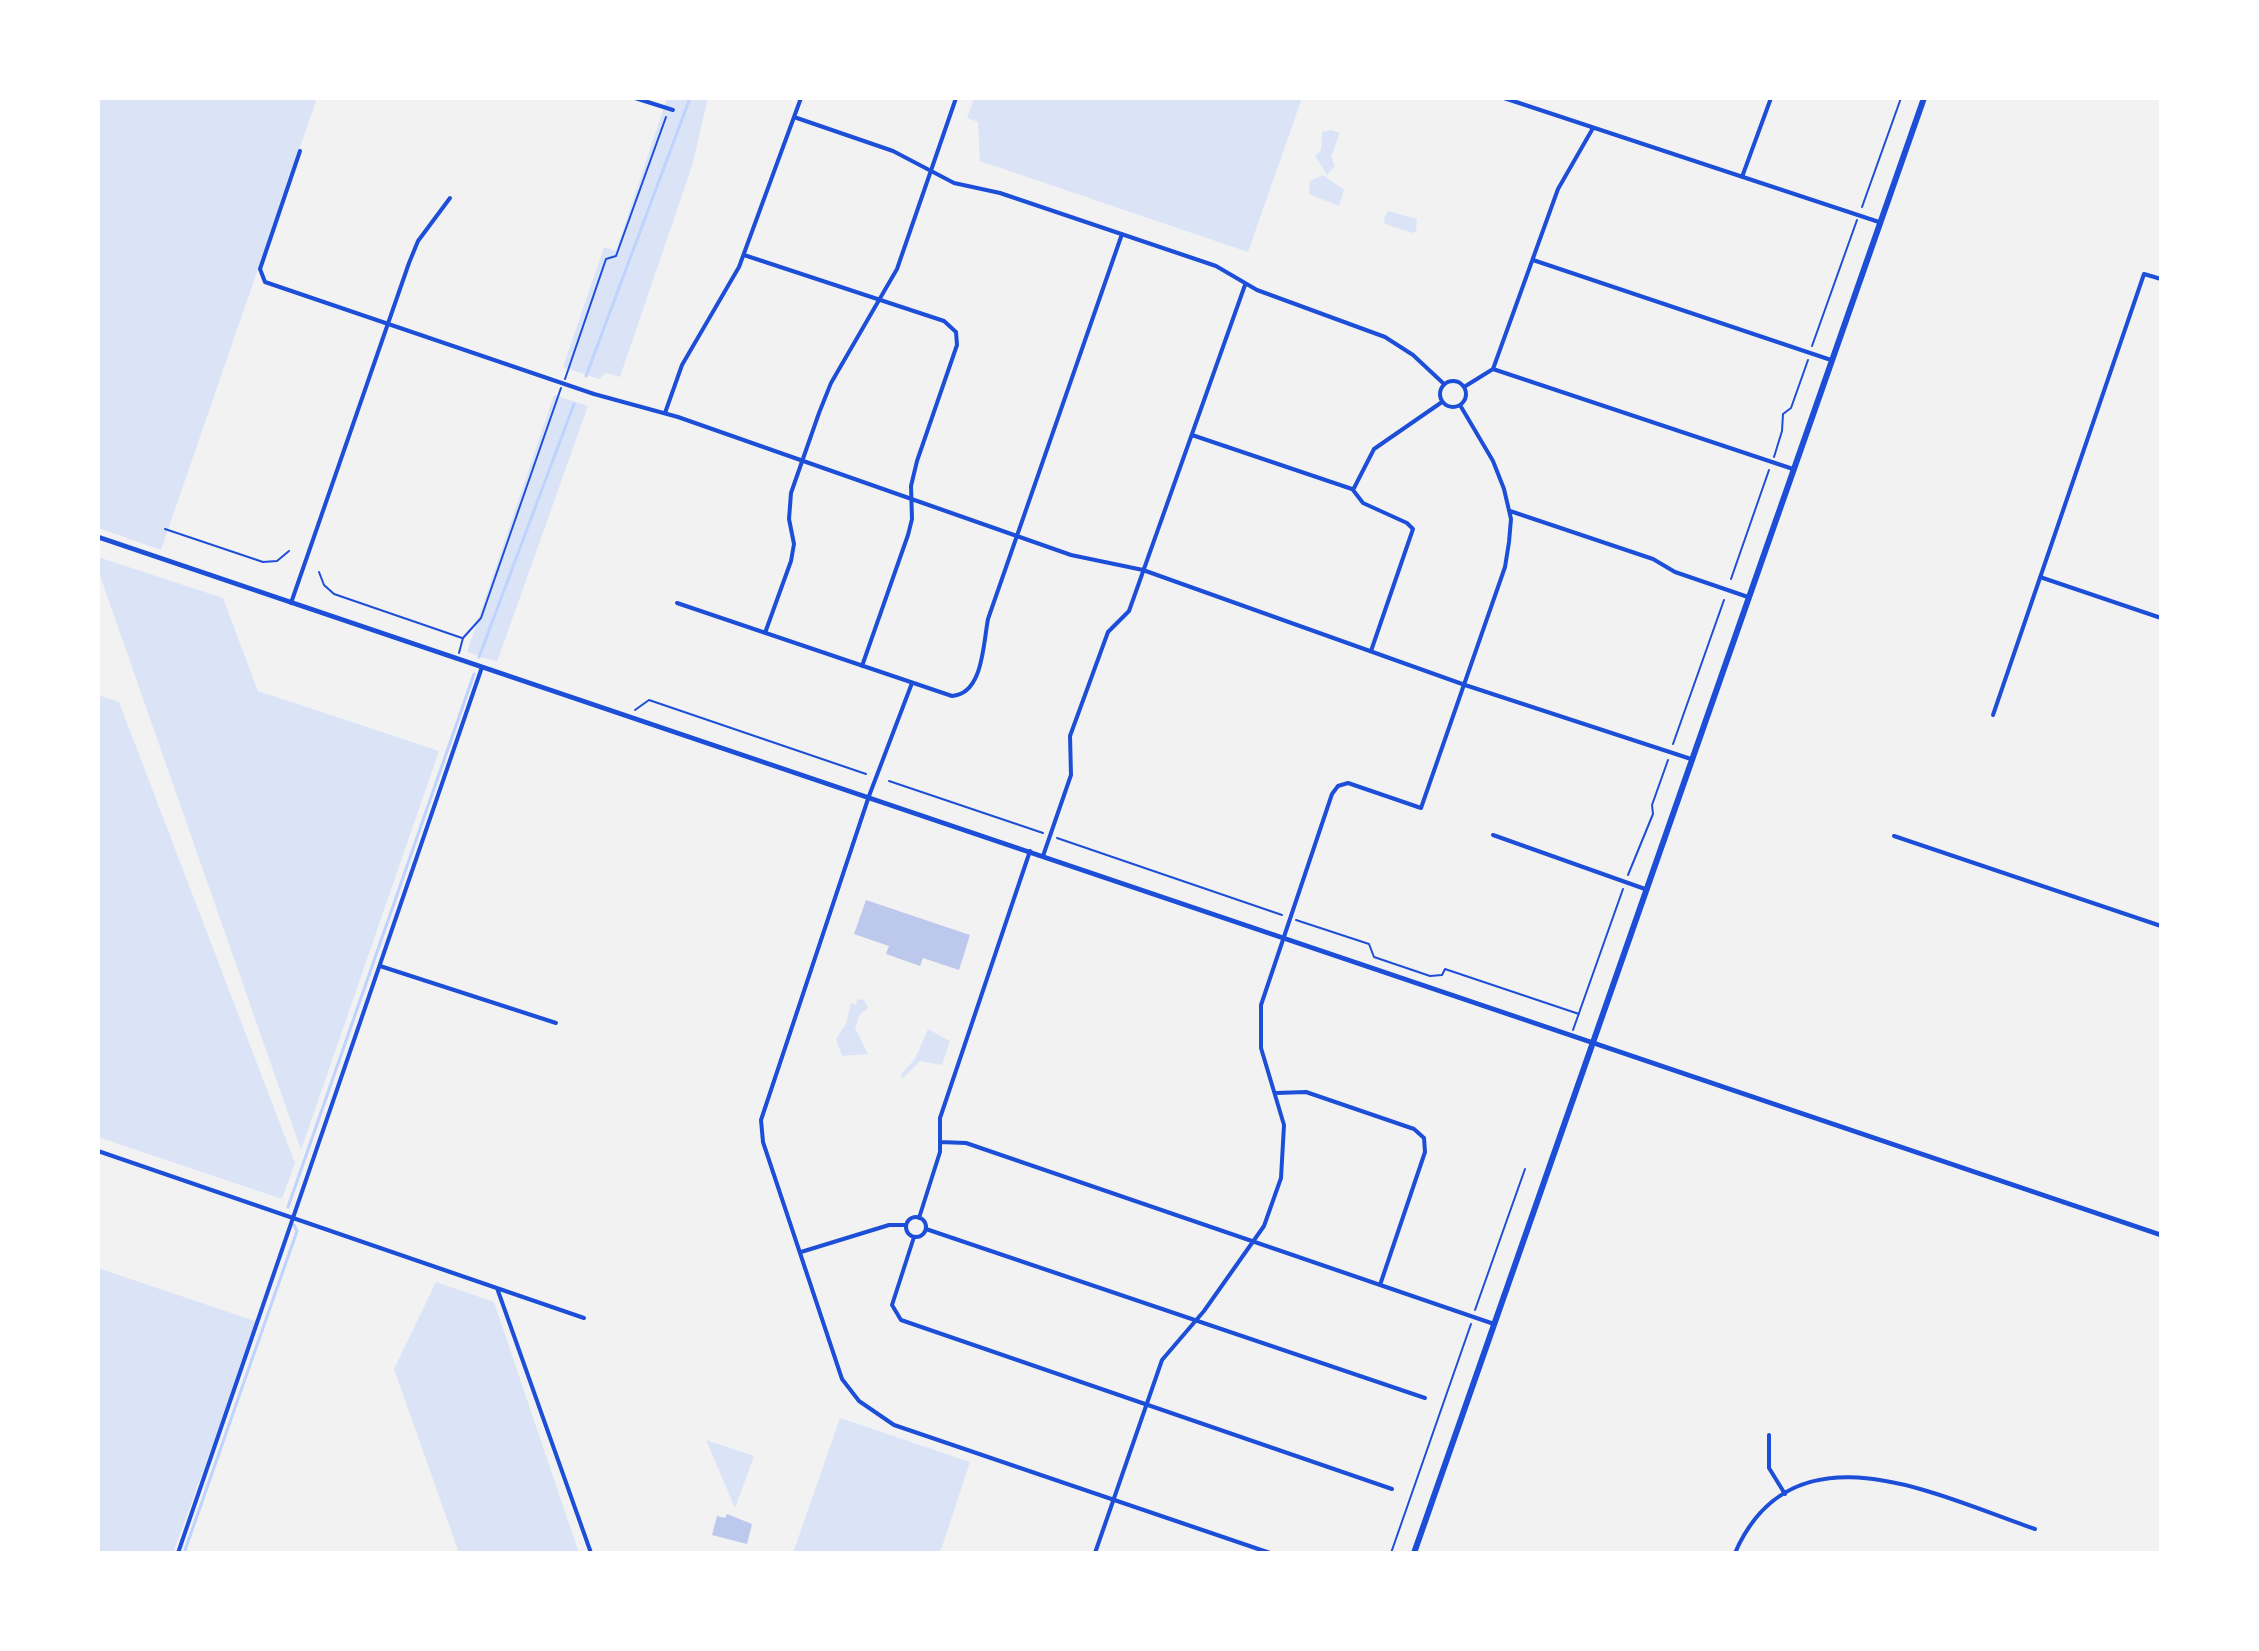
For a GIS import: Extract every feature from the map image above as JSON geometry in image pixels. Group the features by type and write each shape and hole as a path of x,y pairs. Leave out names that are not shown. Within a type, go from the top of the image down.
{"main road":[{"path":"1414,1553 1924,98"}],"street":[{"path":"635,98 673,110"},
{"path":"665,413 682,365 744,255 801,98"},
{"path":"765,633 791,561 794,544 789,519 791,493 824,397 897,269 956,98"},
{"path":"1504,98 1879,222"},
{"path":"1742,177 1771,98"},
{"path":"794,117 893,151 930,173 1216,266 1245,285 1385,337 1413,355 1444,384"},
{"path":"1464,387 1493,369 1558,189 1593,128"},
{"path":"300,151 260,269 265,282 594,394 665,413 1016,535 1102,563 1143,570 1465,685 1691,759"},
{"path":"291,603 418,241 450,198"},
{"path":"677,603 952,696 963,695 971,689 988,619 1122,234"},
{"path":"744,255 944,321 956,332 957,345 917,461 908,535 862,666"},
{"path":"1533,260 1831,360"},
{"path":"1993,715 2144,274 2161,279"},
{"path":"1043,856 1071,775 1070,736 1108,632 1129,611 1245,285"},
{"path":"1493,369 1793,469"},
{"path":"1452,381 1464,387 1466,395 1460,405 1448,406 1442,402 1440,391 1444,384 1452,381"},
{"path":"1353,490 1374,449 1442,402"},
{"path":"1095,1553 1162,1360 1195,1320 1270,1213 1284,1161 1284,1125 1264,1063 1259,1022 1282,937 1332,794 1338,786 1348,783 1421,808 1505,567 1510,511 1493,461 1460,405"},
{"path":"1192,435 1353,490 1363,503 1407,523 1413,529 1371,651"},
{"path":"1510,511 1653,559 1675,572 1748,597"},
{"path":"98,537 2161,1235"},
{"path":"2040,577 2161,618"},
{"path":"178,1553 482,667"},
{"path":"912,683 869,796 761,1120 763,1142 838,1370 849,1391 870,1411 894,1425 1270,1553"},
{"path":"1493,835 1645,889"},
{"path":"1894,836 2161,926"},
{"path":"1030,851 940,1118 940,1142 919,1218 926,1229 1425,1398"},
{"path":"380,966 556,1023"},
{"path":"1275,1093 1306,1092 1414,1129 1424,1138 1425,1152 1380,1285"},
{"path":"940,1142 966,1143 1494,1324"},
{"path":"98,1151 584,1318"},
{"path":"919,1218 912,1218 906,1225 907,1232 914,1237 922,1236 926,1229"},
{"path":"800,1252 889,1225 906,1225"},
{"path":"914,1237 893,1301 894,1311 901,1320 1392,1489"},
{"path":"497,1288 591,1553"},
{"path":"1769,1435 1769,1468 1785,1494"},
{"path":"1735,1553 1753,1523 1785,1494 1825,1478 1868,1475 1896,1481 2035,1529"}],"path":[{"path":"1860,212 1901,98"},
{"path":"565,378 606,259 616,256 664,119 673,110"},
{"path":"1812,346 1857,220"},
{"path":"1774,456 1782,431 1783,414 1791,408 1809,357"},
{"path":"457,658 463,638 481,618 562,387"},
{"path":"1731,579 1770,468"},
{"path":"165,529 263,562 277,561 289,551"},
{"path":"319,572 324,585 334,594 463,638"},
{"path":"1673,744 1724,600"},
{"path":"628,716 649,700 866,774"},
{"path":"1628,876 1653,814 1652,805 1668,760"},
{"path":"889,781 1044,834"},
{"path":"1057,838 1282,915"},
{"path":"1572,1035 1624,888"},
{"path":"1296,920 1369,944 1374,957 1430,976 1442,975 1445,969 1579,1014"},
{"path":"1476,1307 1525,1169"},
{"path":"1391,1553 1470,1325"}],"shaded area":[{"path":"98,98 317,98 161,550 98,528"},
{"path":"667,98 708,98 692,166 620,377 606,373 599,379 563,367 604,247 616,251"},
{"path":"974,98 1302,98 1248,252 980,161 978,122 967,118"},
{"path":"1331,130 1340,133 1331,157 1335,166 1327,175 1315,156 1321,150 1322,132"},
{"path":"1323,175 1344,190 1339,206 1309,194 1310,181"},
{"path":"1388,211 1417,219 1416,231 1412,233 1385,224"},
{"path":"554,395 588,406 497,662 467,652"},
{"path":"98,557 223,598 258,691 439,751 301,1150 98,570"},
{"path":"98,695 119,702 295,1163 282,1199 98,1137"},
{"path":"857,999 864,1000 868,1008 860,1014 855,1028 868,1054 842,1056 836,1039 846,1024 851,1003 856,1005"},
{"path":"928,1029 950,1041 942,1065 920,1061 902,1079 901,1074 915,1059"},
{"path":"98,1268 258,1322 173,1553 98,1553"},
{"path":"436,1282 494,1302 579,1553 459,1553 394,1369"},
{"path":"840,1418 970,1462 940,1553 793,1553"},
{"path":"706,1440 754,1456 735,1508"}],"building":[{"path":"866,900 970,935 959,970 923,958 920,966 886,954 889,946 854,934"},
{"path":"727,1514 752,1524 747,1544 712,1535 717,1516 725,1518"}],"waterway":[{"path":"586,376 690,98"},
{"path":"479,657 574,404"},
{"path":"288,1207 474,674"},
{"path":"184,1553 297,1231 294,1225"}]}
